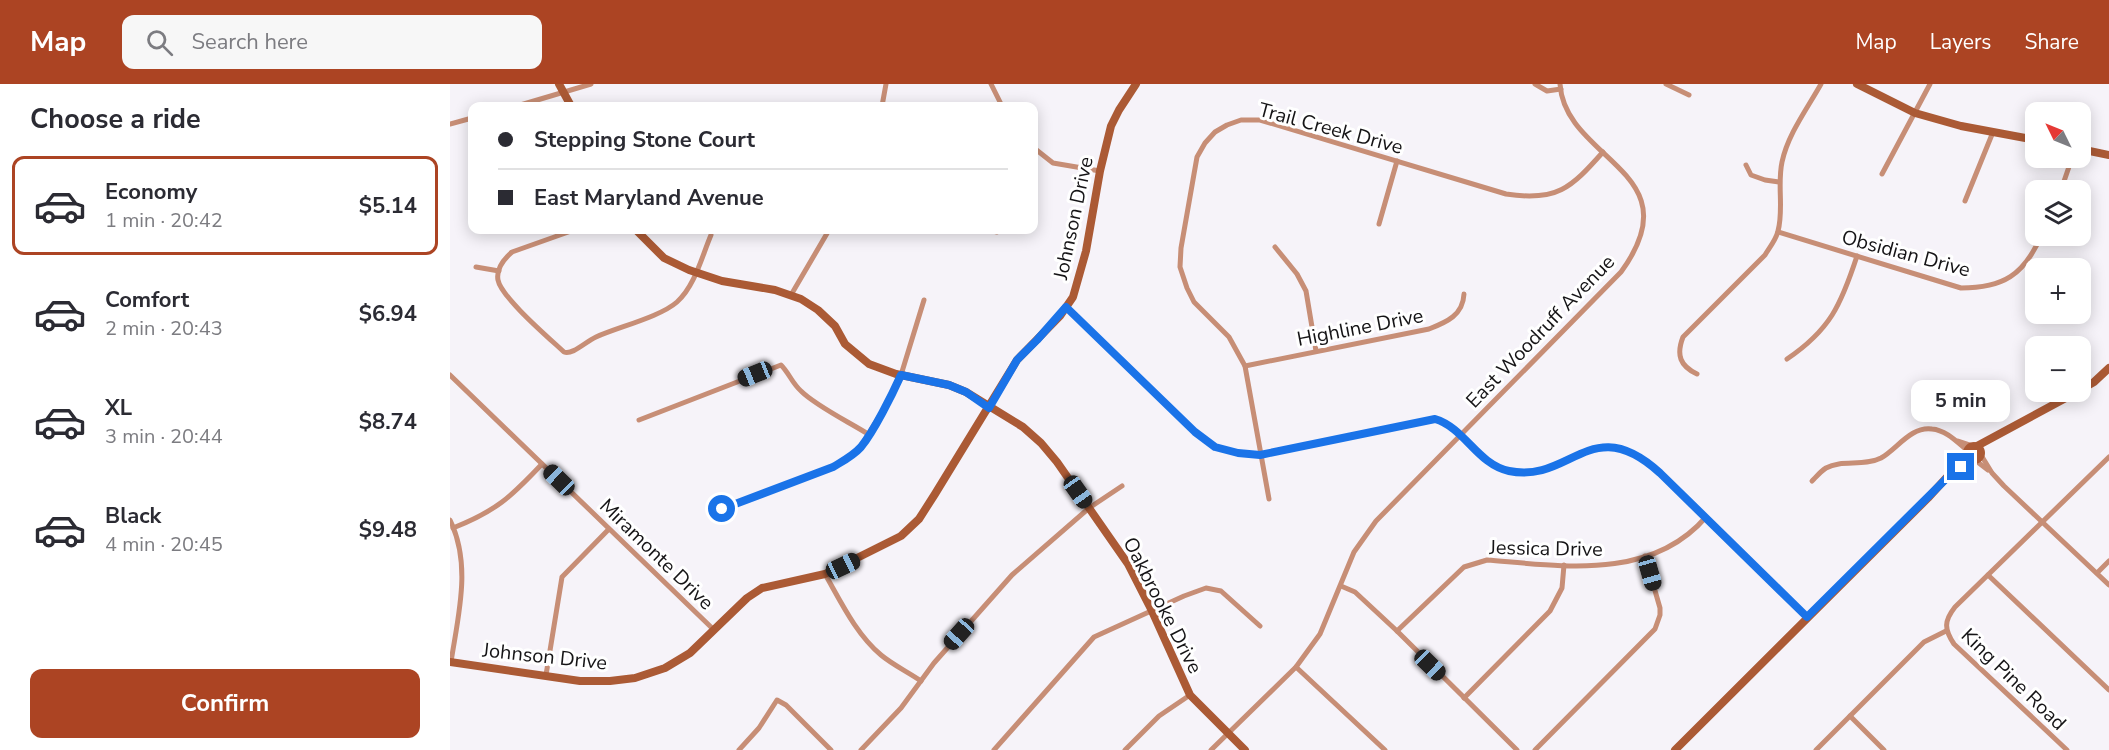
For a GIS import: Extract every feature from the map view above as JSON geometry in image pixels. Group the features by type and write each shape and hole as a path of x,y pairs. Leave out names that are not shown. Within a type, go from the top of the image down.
{"street":[{"path":"560,84 568,102"},
{"path":"530,102 591,84"},
{"path":"883,102 886,84"},
{"path":"991,84 1000,102"},
{"name":"Johnson Drive","path":"451,662 580,681 635,678 665,668 690,653 747,598 762,588 825,574 901,536 919,519 1017,360 1073,297 1086,251 1100,171 1111,126 1136,84"},
{"path":"1535,84 1547,92 1560,87"},
{"path":"1666,84 1689,95"},
{"path":"1697,374 1688,369 1679,358 1679,347 1683,337 1764,255 1778,232 1779,182 1782,161 1788,144 1821,84"},
{"path":"1857,84 1916,113 1961,126 2025,138"},
{"path":"1882,174 1930,84"},
{"name":"East Woodruff Avenue","path":"1211,750 1296,667 1320,634 1354,552 1376,521 1621,272 1634,255 1642,234 1643,211 1637,191 1622,169 1580,130 1569,114 1560,87"},
{"path":"450,124 468,119"},
{"name":"Trail Creek Drive","path":"1269,499 1245,366 1228,337 1194,302 1186,288 1180,267 1181,248 1197,158 1205,143 1215,132 1227,124 1241,120 1260,120 1506,194 1540,197 1566,188 1580,178 1603,152"},
{"path":"1965,201 1993,132"},
{"path":"1038,151 1053,163 1100,171"},
{"path":"2091,151 2109,155"},
{"path":"1379,224 1397,161"},
{"path":"1746,165 1751,175 1779,182"},
{"name":"Obsidian Drive","path":"1778,232 1961,288 1981,288 2003,281 2019,269 2034,253 2037,246"},
{"path":"563,234 512,252 504,259 498,280 504,294 564,352 569,354 596,336 666,310 678,302 695,272 711,235"},
{"name":"Oakbrooke Drive","path":"640,234 664,258 695,272 722,281 775,290 801,299 818,310 835,326 845,344 869,364 901,375 949,385 966,392 1023,427 1057,462 1128,564 1152,610 1190,695 1245,750"},
{"path":"791,295 828,234"},
{"path":"1275,247 1297,274 1306,291 1316,351"},
{"path":"1787,359 1813,339 1833,316 1857,256"},
{"path":"476,267 499,271"},
{"name":"Highline Drive","path":"1245,366 1429,329 1447,322 1456,314 1463,306 1464,294"},
{"path":"722,509 833,467 861,446 901,375 924,300"},
{"path":"1066,307 1195,432 1215,447 1238,453 1260,455 1435,419 1447,423 1480,457 1512,472 1537,471 1594,450 1610,446 1619,448 1644,459 1807,617"},
{"path":"639,420 781,365 802,393 868,434"},
{"path":"2091,384 2109,368"},
{"name":"Miramonte Drive","path":"450,375 713,630"},
{"path":"1675,750 1953,472 1993,438 2059,402"},
{"path":"1812,481 1825,468 1839,464 1868,463 1880,458 1899,445 1906,437 1919,430 1932,429 1954,439 1974,453 2109,585"},
{"name":"King Pine Road","path":"2067,750 1961,651 1946,631 1952,611 2109,457"},
{"path":"453,528 481,517 503,503 542,464"},
{"path":"861,750 895,715 934,663 1012,575 1089,507 1122,486"},
{"name":"Jessica Drive","path":"1397,631 1464,567 1472,563 1487,561 1599,566 1667,549 1679,543 1706,517"},
{"path":"450,520 461,557 463,582 451,662"},
{"path":"546,675 562,577 609,529"},
{"path":"1535,750 1655,629 1660,608 1645,556"},
{"path":"2097,573 2109,561"},
{"path":"1464,698 1550,611 1562,588 1564,565"},
{"path":"825,574 864,637 881,655 921,681"},
{"path":"1988,575 2109,690"},
{"path":"1341,586 1355,592 1397,631 1517,750"},
{"path":"994,750 1094,637 1206,588 1221,591 1260,626"},
{"path":"1816,750 1924,642 1946,631"},
{"path":"1296,667 1385,750"},
{"path":"1125,750 1159,716 1190,695"},
{"path":"739,750 759,728 777,700 786,705 831,750"},
{"path":"1851,716 1884,750"}],"route":[{"path":"722,509 833,467 849,458 861,446 901,375 949,385 966,392 989,408 1017,360 1066,307 1195,432 1215,447 1238,453 1260,455 1435,419 1447,423 1480,457 1512,472 1537,471 1578,455 1610,446 1632,453 1644,459 1660,473 1807,617 1953,472 1961,467"}]}
